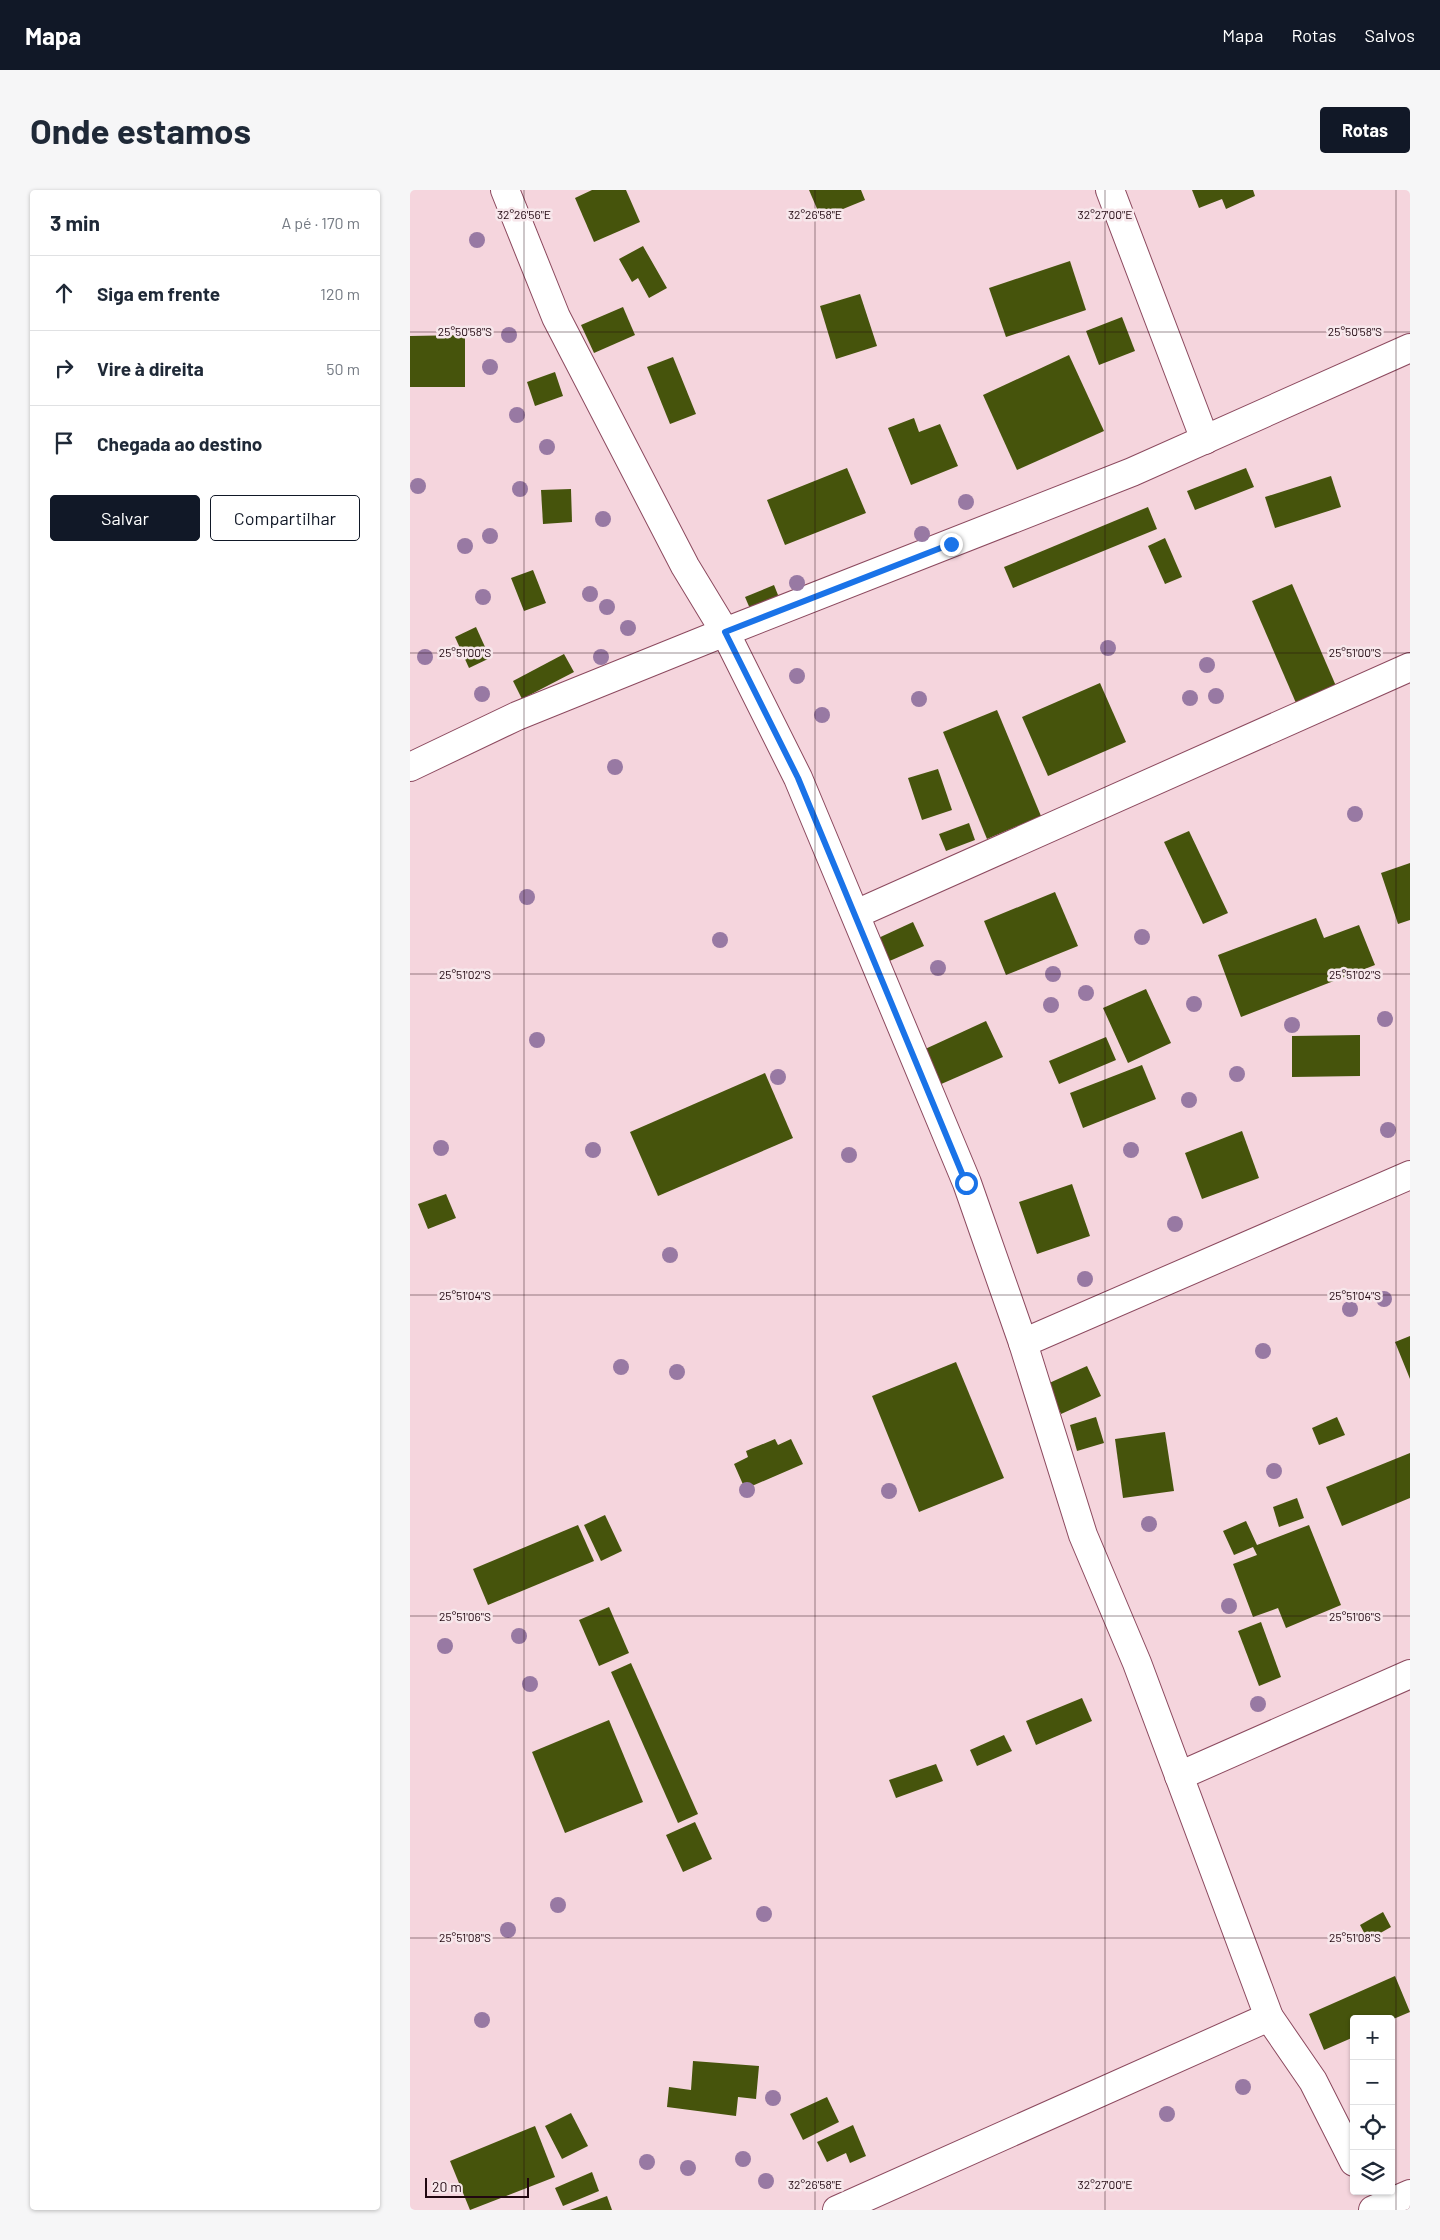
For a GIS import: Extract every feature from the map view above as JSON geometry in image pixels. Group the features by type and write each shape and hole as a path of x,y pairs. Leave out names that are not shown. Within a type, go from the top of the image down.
{"street":[{"path":"504,190 556,317 685,566 725,632 798,778 966,1183 1023,1343 1083,1535 1137,1663 1269,2017 1313,2081 1350,2154"},
{"path":"1110,190 1205,440"},
{"path":"410,767 517,716 1114,479 1410,348"},
{"path":"856,914 1410,667"},
{"path":"1023,1343 1410,1175"},
{"path":"1179,1776 1410,1674"},
{"path":"837,2210 1269,2017"},
{"path":"1368,2195 1374,2210 1410,2194"}],"building":[{"path":"592,190 626,190 640,222 594,242 575,198"},
{"path":"809,190 861,190 865,200 821,218"},
{"path":"1192,190 1253,190 1255,196 1226,209 1222,199 1199,208"},
{"path":"643,246 667,288 649,298 638,278 632,282 619,259"},
{"path":"1070,261 1086,310 1006,337 989,288"},
{"path":"860,294 877,346 836,359 820,306"},
{"path":"623,307 635,335 594,353 581,325"},
{"path":"1122,317 1135,351 1099,365 1086,331"},
{"path":"465,335 465,387 410,387 410,336"},
{"path":"1069,355 1104,431 1017,470 983,395"},
{"path":"673,357 696,414 670,424 647,367"},
{"path":"555,372 563,396 535,406 527,382"},
{"path":"914,418 919,432 940,424 958,466 911,485 888,428"},
{"path":"847,468 866,513 785,545 767,500"},
{"path":"1246,468 1254,487 1195,510 1187,491"},
{"path":"1331,476 1341,507 1275,528 1265,497"},
{"path":"571,489 572,522 543,524 541,490"},
{"path":"1148,507 1157,529 1013,588 1004,567"},
{"path":"1165,538 1182,577 1165,584 1148,546"},
{"path":"533,570 546,603 524,611 511,578"},
{"path":"1292,584 1336,686 1296,703 1252,601"},
{"path":"774,585 780,600 751,611 745,597"},
{"path":"476,627 490,658 469,668 455,637"},
{"path":"564,654 574,672 522,699 513,681"},
{"path":"1100,683 1126,742 1048,776 1022,717"},
{"path":"997,710 1041,816 987,839 943,732"},
{"path":"938,769 952,810 922,820 908,778"},
{"path":"969,823 975,840 946,851 939,834"},
{"path":"1189,831 1228,913 1203,924 1164,842"},
{"path":"1410,863 1410,920 1398,924 1381,873"},
{"path":"1055,892 1078,946 1006,975 984,921"},
{"path":"1316,918 1324,938 1359,925 1375,965 1241,1017 1218,955"},
{"path":"913,922 924,946 885,963 874,940"},
{"path":"1146,989 1171,1043 1128,1063 1103,1008"},
{"path":"986,1021 1003,1057 939,1085 923,1050"},
{"path":"1360,1035 1360,1076 1292,1077 1292,1036"},
{"path":"1106,1037 1116,1060 1059,1084 1049,1061"},
{"path":"1142,1065 1156,1099 1083,1128 1070,1093"},
{"path":"765,1073 793,1138 658,1196 630,1132"},
{"path":"1242,1131 1259,1178 1202,1199 1185,1153"},
{"path":"1072,1184 1090,1236 1037,1254 1019,1202"},
{"path":"446,1194 456,1218 428,1229 418,1204"},
{"path":"1410,1336 1410,1379 1395,1342"},
{"path":"956,1362 1004,1478 919,1512 872,1396"},
{"path":"1087,1366 1101,1396 1061,1414 1047,1384"},
{"path":"1096,1417 1104,1443 1077,1451 1070,1425"},
{"path":"1337,1417 1345,1435 1319,1445 1312,1428"},
{"path":"1165,1432 1174,1491 1123,1498 1115,1439"},
{"path":"775,1439 778,1445 791,1439 803,1464 745,1489 734,1464 748,1457 746,1451"},
{"path":"1410,1453 1410,1498 1342,1526 1326,1487"},
{"path":"1297,1498 1304,1518 1279,1527 1273,1507"},
{"path":"605,1515 622,1551 601,1561 584,1525"},
{"path":"1246,1521 1257,1545 1309,1525 1341,1605 1286,1628 1278,1608 1253,1617 1233,1564 1257,1555 1253,1547 1234,1555 1223,1531"},
{"path":"578,1525 594,1561 488,1605 473,1569"},
{"path":"609,1607 629,1653 599,1666 579,1620"},
{"path":"1261,1622 1281,1677 1259,1686 1238,1631"},
{"path":"631,1663 698,1814 678,1823 611,1672"},
{"path":"1082,1698 1092,1721 1036,1745 1026,1721"},
{"path":"609,1720 643,1802 565,1833 532,1752"},
{"path":"1004,1735 1012,1751 977,1766 970,1750"},
{"path":"936,1764 943,1781 896,1798 889,1780"},
{"path":"695,1822 712,1859 683,1872 666,1835"},
{"path":"1383,1912 1391,1927 1368,1940 1360,1925"},
{"path":"1395,1976 1410,2012 1395,2018 1395,2015 1350,2015 1350,2039 1324,2050 1309,2014"},
{"path":"693,2061 759,2066 756,2099 738,2097 736,2116 667,2107 669,2087 691,2090"},
{"path":"827,2097 839,2122 803,2140 790,2114"},
{"path":"571,2113 588,2146 562,2159 545,2126"},
{"path":"853,2125 866,2156 850,2163 846,2153 827,2162 817,2142"},
{"path":"535,2126 555,2177 470,2210 450,2161"},
{"path":"592,2172 599,2191 563,2206 555,2188"},
{"path":"607,2196 612,2210 570,2210"}],"route":[{"path":"951,544 725,632 798,778 966,1183"}]}
